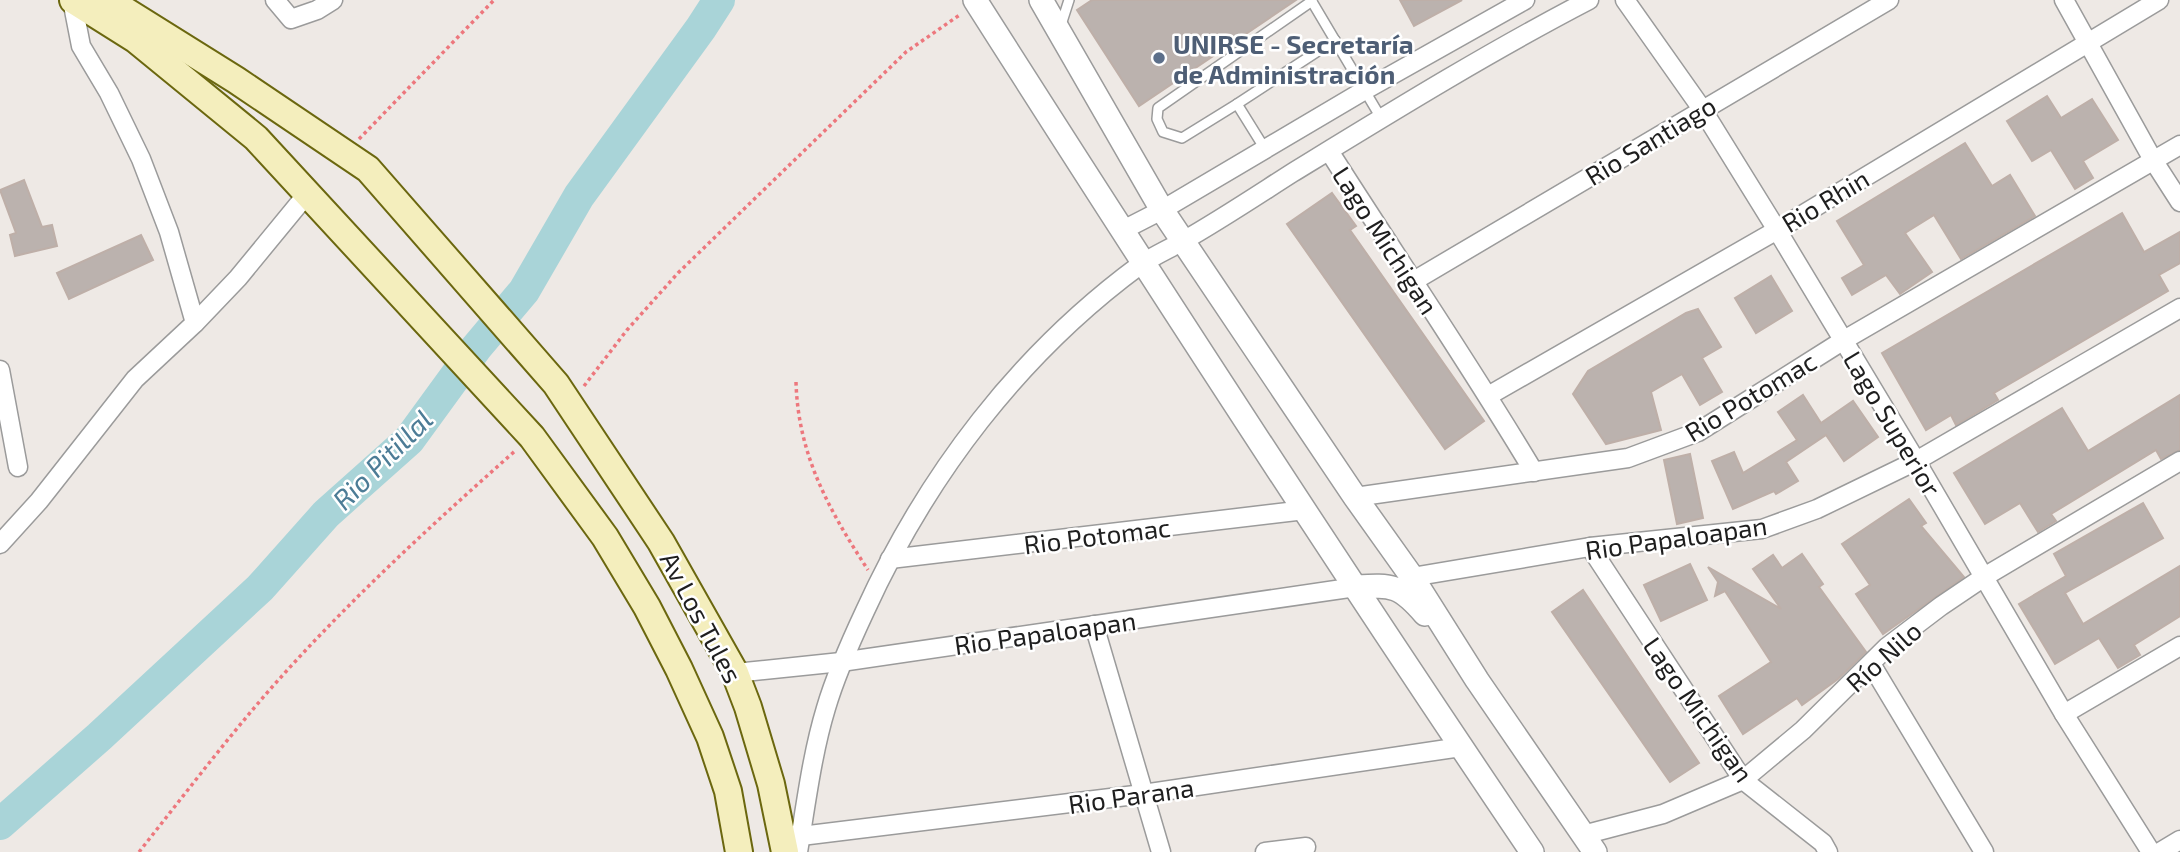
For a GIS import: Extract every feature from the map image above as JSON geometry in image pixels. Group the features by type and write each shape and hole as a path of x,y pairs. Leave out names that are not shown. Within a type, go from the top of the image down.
{"main road":[{"name":"Av Los Tules","path":"73,0 135,39 256,138 532,437 605,537 647,607 679,669 710,737 728,791 739,852"},
{"name":"Av Los Tules","path":"108,0 236,80 368,169 563,393 661,542 735,673 771,784 795,847"}],"street":[{"path":"73,0 81,47 109,93 141,159 169,232 195,323"},
{"path":"275,0 291,19 317,10 332,0"},
{"path":"1041,0 1162,210 1412,577 1477,680 1589,844"},
{"path":"1123,230 1525,0"},
{"path":"795,847 825,709 841,662 877,583 953,453 1011,382 1083,312 1142,264 1513,40 1589,0"},
{"name":"Lago Superior","path":"1625,0 1702,109 1777,229 2064,714 2151,852"},
{"name":"Rio Santiago","path":"1412,282 1889,0"},
{"path":"2064,0 2153,160 2180,202"},
{"name":"Rio Rhin","path":"1488,396 1777,229 2160,0"},
{"path":"976,1 1142,264 1532,852"},
{"path":"1500,14 1513,40"},
{"name":"Rio Potomac","path":"1355,497 1628,458 1698,432 1844,340 2180,145"},
{"name":"Lago Michigan","path":"1329,151 1488,396 1534,472"},
{"path":"0,544 39,500 135,379 195,323 315,202"},
{"name":"Rio Papaloapan","path":"1412,577 1590,547 1762,529 1817,509 1916,461 2180,308"},
{"path":"0,370 18,467"},
{"name":"Río Nilo","path":"1589,844 1743,779 1803,730 1898,639 1984,578 2180,461"},
{"name":"Rio Potomac","path":"890,559 1305,510"},
{"name":"Lago Michigan","path":"1590,547 1743,779 1823,844 1828,852"},
{"path":"1356,587 1388,586 1405,593 1477,680"},
{"name":"Rio Papaloapan","path":"735,673 841,662 1356,587"},
{"path":"1094,625 1161,852"},
{"path":"2064,714 2180,646"},
{"path":"1871,664 1984,852"},
{"name":"Rio Parana","path":"795,847 1461,747"},
{"path":"2160,852 2180,840"},
{"path":"1265,852 1306,847"}],"lane":[{"path":"1059,30 1069,0"},
{"path":"1335,40 1182,138 1163,132 1157,119 1158,108 1312,1 1365,90 1381,118"},
{"path":"1237,104 1265,149"}],"path":[{"path":"346,153 494,0"},
{"path":"563,393 627,330 678,273 906,52 976,1"},
{"path":"796,382 796,405 810,460 829,508 877,583"},
{"path":"139,852 258,704 337,618 406,548 532,437"}],"building":[{"name":"UNIRSE - Secretaría de Administración","path":"1092,0 1296,0 1139,106 1077,10"},
{"path":"1400,0 1462,0 1414,26"},
{"path":"2047,96 2061,118 2092,99 2118,140 2083,161 2093,178 2075,189 2051,150 2032,161 2007,121"},
{"path":"1965,143 1992,186 2010,175 2035,216 1961,259 1934,215 1905,233 1932,272 1900,294 1886,275 1852,295 1842,278 1864,265 1837,221"},
{"path":"24,180 42,227 52,225 57,246 15,256 10,235 16,233 0,190"},
{"path":"1332,193 1356,226 1350,230 1484,421 1445,449 1287,224"},
{"path":"2122,213 2144,252 2180,232 2180,263 2159,275 2168,291 1994,393 1998,400 1956,425 1951,415 1926,430 1882,353"},
{"path":"141,235 153,260 69,299 57,273"},
{"path":"1771,276 1792,311 1756,333 1735,298"},
{"path":"1698,309 1721,347 1702,358 1722,392 1700,405 1682,374 1651,392 1661,430 1606,444 1573,394 1588,371 1686,313"},
{"path":"1803,395 1821,423 1853,401 1878,437 1844,461 1826,435 1786,462 1798,481 1776,494 1774,491 1733,509 1712,461 1734,452 1743,473 1797,440 1778,412"},
{"path":"2180,395 2180,450 2161,459 2156,450 2051,514 2056,521 2038,532 2020,503 1985,524 1954,473 2062,408 2088,451"},
{"path":"1690,454 1703,518 1677,524 1664,460"},
{"path":"1909,499 1926,523 1921,526 1964,577 1883,634 1856,594 1870,585 1842,544"},
{"path":"2143,503 2163,538 2065,593 2083,624 2180,566 2180,616 2134,645 2140,655 2118,668 2099,638 2055,664 2019,604 2066,576 2054,554"},
{"path":"1802,554 1823,584 1819,587 1866,652 1838,679 1802,705 1797,698 1743,734 1719,696 1771,662 1725,591 1715,596 1718,582 1708,567 1781,609 1753,569 1773,555 1782,568"},
{"path":"1690,564 1707,600 1661,621 1644,585"},
{"path":"1583,590 1699,763 1670,782 1552,612"}],"waterway":[{"name":"Rio Pitillal","path":"0,824 99,737 260,588 326,514 409,440 476,348 524,291 579,196 719,0"}],"place":[{"name":"UNIRSE - Secretaría de Administración","path":"1159,58"}]}
